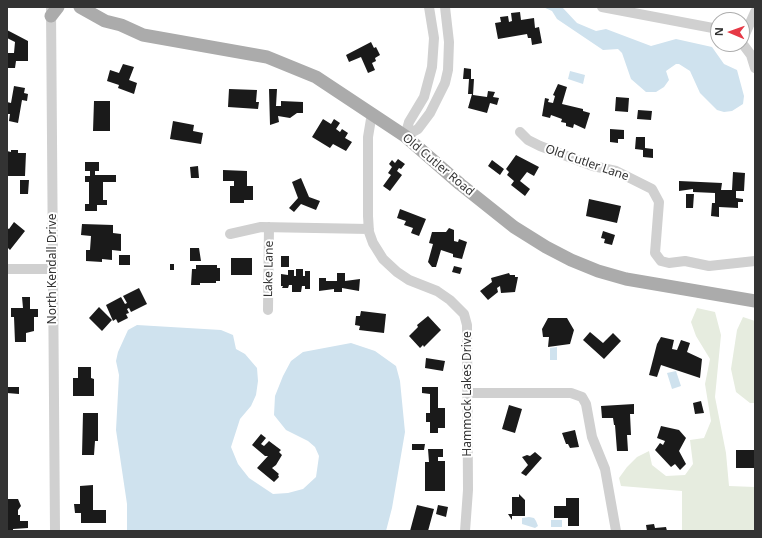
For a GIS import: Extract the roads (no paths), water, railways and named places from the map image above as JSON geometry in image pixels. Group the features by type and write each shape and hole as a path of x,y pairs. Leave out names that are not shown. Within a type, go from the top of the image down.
{"main road":[{"name":"Old Cutler Road","path":"80,7 105,21 121,25 143,34 267,57 285,63 316,77 405,136 460,184 514,227 546,247 571,260 626,280 755,301"},
{"name":"Old Cutler Road","path":"96,7 108,14 121,25"}],"street":[{"path":"405,136 409,122 424,97 432,67 434,49 429,7"},
{"path":"405,136 418,129 440,96 447,74 449,51 445,7"},
{"path":"602,7 710,27"},
{"name":"North Kendall Drive","path":"54,10 53,269 55,531"},
{"path":"750,24 755,12"},
{"path":"434,49 449,51"},
{"path":"749,52 755,68"},
{"name":"Hammock Lakes Drive","path":"372,113 368,137 369,229 376,248 390,266 409,280 442,294 464,314 468,334 468,490 465,531"},
{"name":"Old Cutler Lane","path":"520,132 528,140 540,146 593,166 616,171 652,189 658,196 659,202 656,253 661,261 685,261 709,266 755,262"},
{"path":"230,234 261,227 369,229"},
{"name":"Lake Lane","path":"268,310 269,227"},
{"path":"7,269 53,269"},
{"path":"468,393 572,393 582,397 586,404 592,438 605,469 616,531"}],"water":[{"path":"543,7 562,7 577,23 596,31 606,29 651,46 676,39 710,47 710,52 716,52 724,64 737,70 744,96 743,104 732,111 724,112 717,110 700,93 690,71 679,64 676,64 666,71 669,80 664,87 656,92 646,92 631,79 622,53 618,49 603,50 557,19 552,11"},
{"path":"570,71 585,75 583,84 568,79"},
{"path":"137,325 221,330 233,335 236,349 245,354 257,368 258,381 256,395 251,406 240,419 231,447 238,464 249,478 273,494 288,493 303,489 316,477 319,456 315,447 308,441 286,430 274,415 275,396 291,361 303,352 351,343 375,351 396,366 400,381 405,432 392,508 386,531 127,531 127,504 116,430 119,375 116,361 118,352 128,330"},
{"path":"557,347 557,360 550,360 550,348"},
{"path":"676,371 681,386 672,389 667,373"},
{"path":"522,518 534,518 538,526 535,528 522,524"},
{"path":"551,520 562,520 562,527 551,527"}]}
